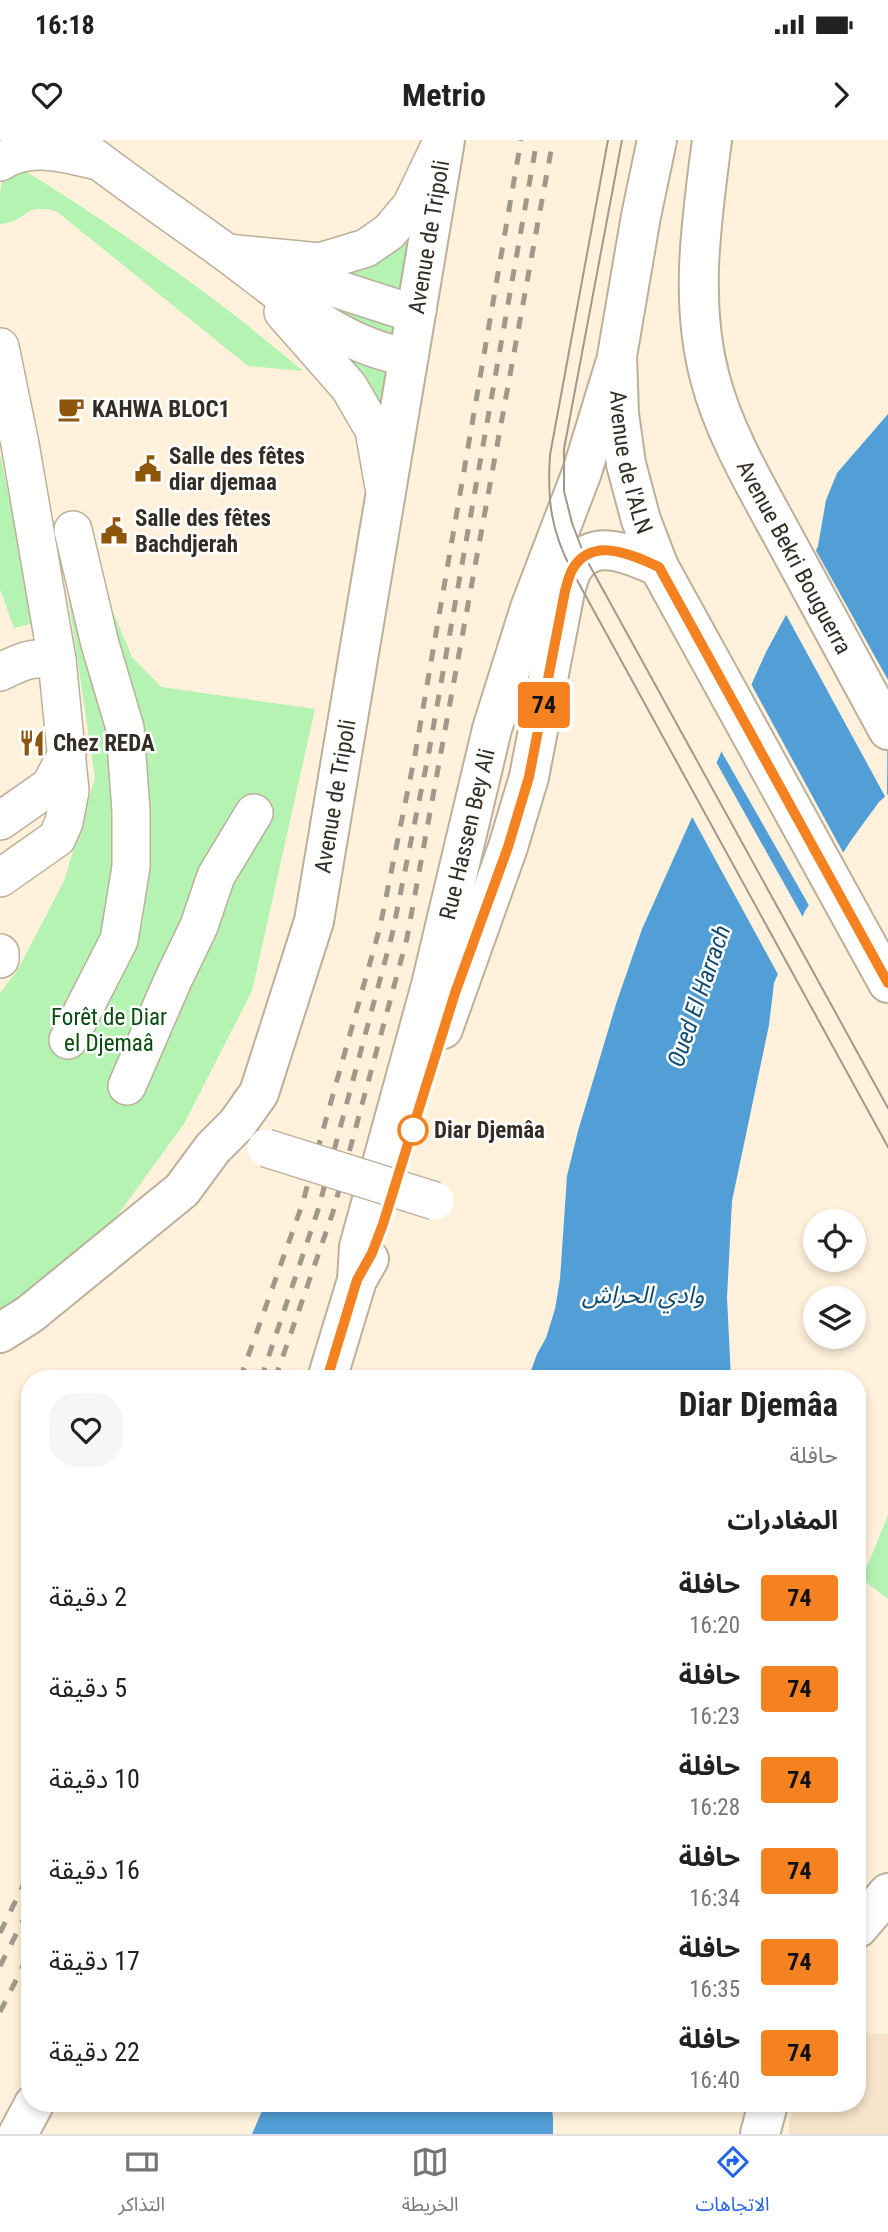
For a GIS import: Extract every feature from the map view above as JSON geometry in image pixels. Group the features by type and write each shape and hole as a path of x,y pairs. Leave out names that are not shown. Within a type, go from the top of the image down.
{"main road":[{"name":"Avenue de Tripoli","path":"0,1334 30,1314 182,1190 259,1093 314,921 444,140"},
{"path":"617,356 657,140"},
{"name":"Avenue Bekri Bouguerra","path":"712,140 700,232 699,276 700,322 710,379 722,413 753,481 888,730"},
{"name":"Avenue de l'ALN","path":"617,356 619,414 626,464 641,520 659,567"},
{"name":"Rue Hassen Bey Ali","path":"357,1280 359,1247 431,985 510,664 569,511 617,356"},
{"name":"Rue Hassen Bey Ali","path":"330,1370 357,1280 372,1253 383,1224 455,993 526,789 565,591 572,571 585,556 605,550 623,551 659,567"},
{"path":"659,567 888,983"},
{"path":"866,1919 888,1893"},
{"path":"18,2134 30,2112"},
{"path":"760,2134 766,2112"}],"street":[{"path":"72,140 227,253 274,291 326,325 389,355 409,357"},
{"path":"227,253 320,262 366,248 389,232 411,206 444,140"},
{"path":"0,162 24,151 62,152 100,162"},
{"path":"227,253 399,309 417,311"},
{"path":"227,253 291,320 349,387 374,430 386,495"},
{"path":"0,347 20,444 57,660 70,791 58,838 0,878"},
{"path":"68,1040 119,940 131,867 131,811 125,728 100,645 72,530"},
{"path":"0,672 39,657 57,660"},
{"path":"0,821 50,786 67,754"},
{"path":"127,1086 199,926 216,876 254,813"},
{"path":"0,953 0,959"},
{"path":"266,1148 435,1201"}],"shaded area":[{"path":"866,2033 888,2034 888,2134 789,2134 789,2122 793,2112 866,2112"}],"green space":[{"path":"16,165 164,263 235,315 303,371 248,366 56,211 36,209 9,223 0,224 3,176"},
{"path":"418,225 404,298 334,276"},
{"path":"311,296 399,314 391,347"},
{"path":"307,323 391,364 377,421"},
{"path":"0,454 35,623 14,628 0,589"},
{"name":"Forêt de Diar el Djemaâ","path":"58,528 98,576 132,657 161,687 315,709 252,991 184,1124 95,1246 0,1313 0,993 17,971 64,881 95,778"},
{"path":"888,1515 888,1599 866,1582 866,1569"}],"water":[{"name":"وادي الحراش","path":"888,414 888,794 852,839 805,911 774,983 769,1025 732,1201 727,1297 731,1370 531,1370 546,1338 555,1309 560,1279 567,1176 616,1004 642,929 766,652 792,604 818,546 826,500 837,473"},
{"path":"262,2112 552,2112 553,2117 553,2134 252,2134"}],"pier":[{"path":"814,547 888,680 887,800 784,611"},
{"path":"750,682 845,856 811,909 720,749"},
{"path":"715,760 805,921 780,978 690,813"}],"tram line":[{"path":"608,140 550,455 550,501 555,529 572,571 888,1147"},
{"path":"622,140 564,449 564,491 572,523 585,557 888,1108"}],"railway":[{"path":"243,1370 302,1205 380,927 415,755 521,140"},
{"path":"264,1370 318,1210 392,935 428,757 537,140"},
{"path":"278,1370 333,1212 407,938 553,140"},
{"path":"0,1933 21,1890"},
{"path":"0,1966 21,1925"},
{"path":"0,2012 21,1970"}],"bus line":[{"name":"74","path":"330,1370 357,1280 372,1253 383,1224 455,993 508,847 529,777 565,591 572,571 585,556 605,550 623,551 659,567 888,983"}],"place":[{"name":"KAHWA BLOC1","path":"71,409"},
{"name":"Salle des fêtes diar djemaa","path":"148,469"},
{"name":"Salle des fêtes Bachdjerah","path":"114,531"},
{"name":"Chez REDA","path":"32,743"},
{"name":"Diar Djemâa","path":"413,1130"}],"water label":[{"name":"Oued El Harrach","path":"699,996"}]}
